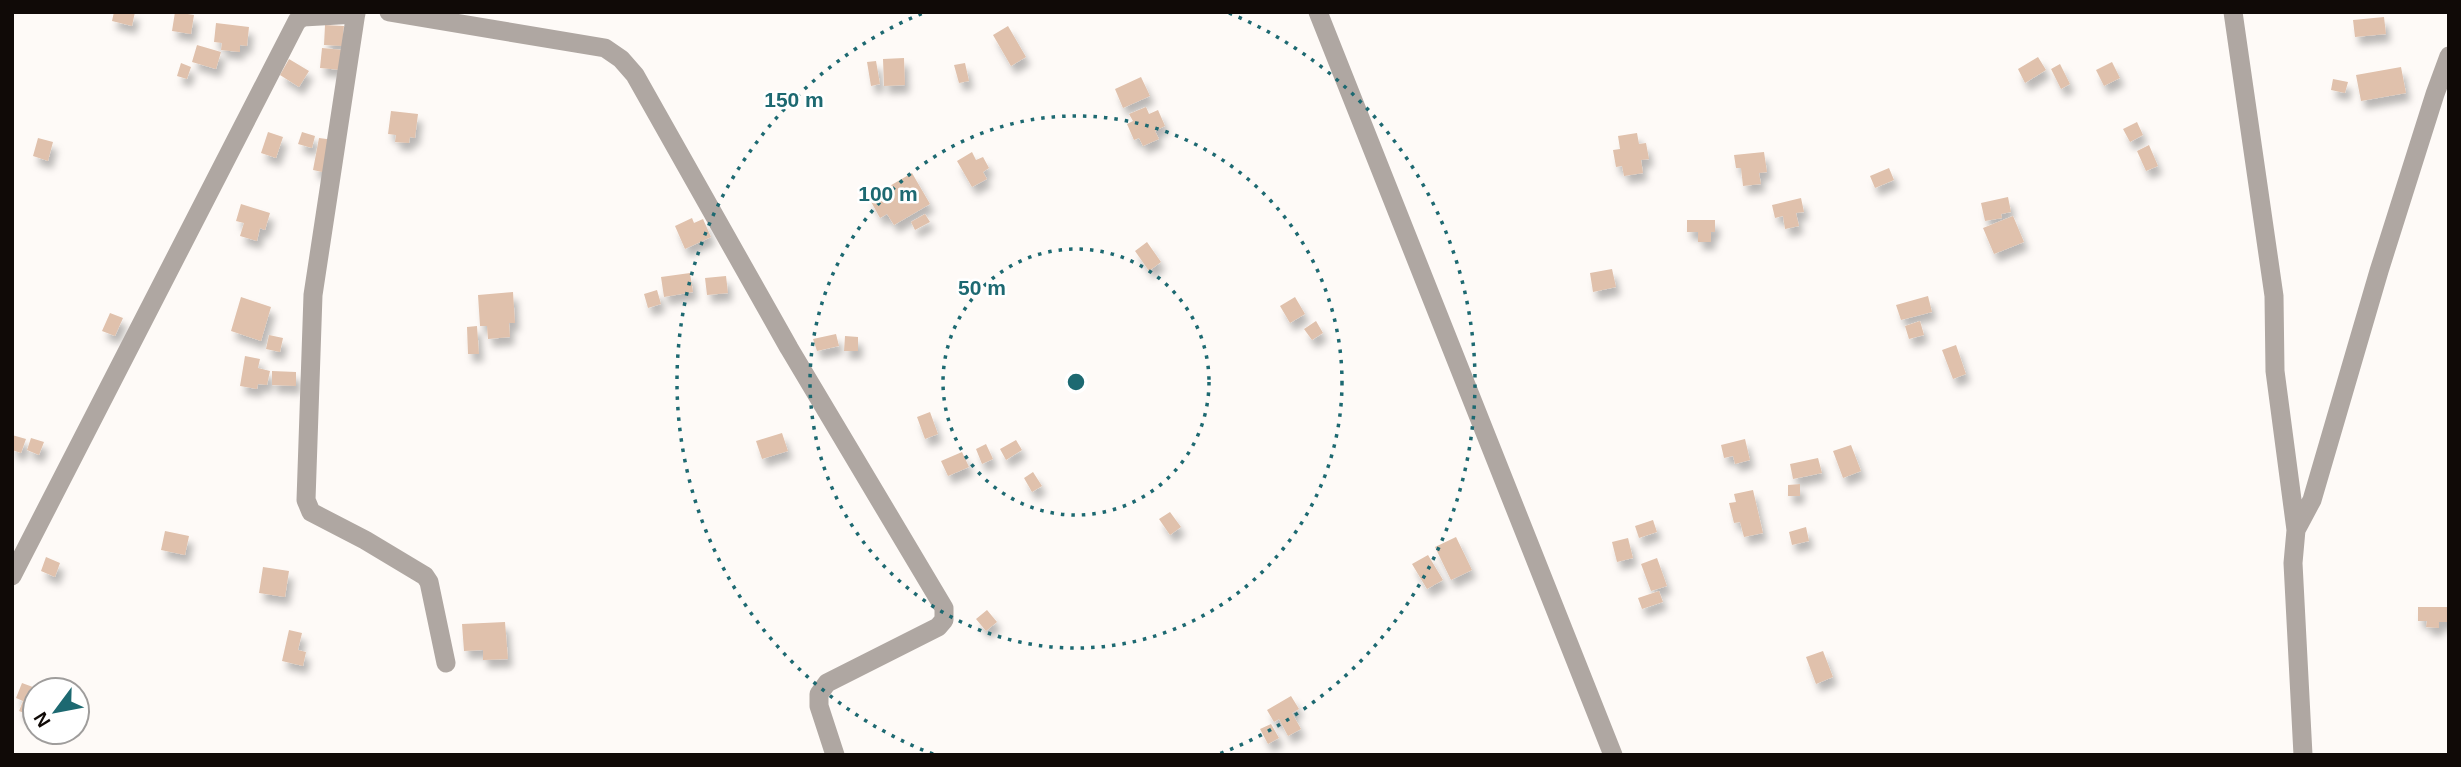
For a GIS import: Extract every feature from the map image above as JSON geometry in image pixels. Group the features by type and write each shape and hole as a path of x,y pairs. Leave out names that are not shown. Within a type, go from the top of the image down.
{"street":[{"path":"389,12 605,48 621,59 635,75 789,348 944,608 944,620 938,627 827,682 819,694 819,706 835,755"},
{"path":"1318,12 1613,755"},
{"path":"2233,12 2273,296 2275,371 2296,530 2293,590 2302,755"},
{"path":"12,576 297,21 303,17 356,13 313,295 306,500 310,512 365,540 425,576 429,582 446,663"},
{"path":"2296,530 2312,499 2379,271 2449,56"}],"building":[{"path":"114,12 135,12 132,26 112,21"},
{"path":"175,12 194,15 191,34 172,31"},
{"path":"2384,17 2386,34 2355,37 2353,20"},
{"path":"216,23 249,27 247,46 240,45 240,52 221,50 222,43 214,42"},
{"path":"325,25 344,26 342,46 324,45"},
{"path":"1008,26 1026,57 1011,66 993,35"},
{"path":"197,45 221,52 216,69 192,62"},
{"path":"322,48 344,50 342,70 320,68"},
{"path":"2038,57 2046,70 2025,83 2018,69"},
{"path":"904,58 905,85 884,86 883,59"},
{"path":"289,59 309,71 299,87 280,75"},
{"path":"876,61 880,84 871,86 867,62"},
{"path":"2112,62 2120,78 2104,86 2096,70"},
{"path":"181,63 191,67 187,79 177,76"},
{"path":"965,63 969,81 959,83 954,65"},
{"path":"2060,64 2070,84 2061,89 2051,69"},
{"path":"2401,67 2406,93 2361,101 2356,75"},
{"path":"1141,77 1150,96 1123,108 1115,89"},
{"path":"2333,79 2348,82 2345,93 2331,90"},
{"path":"1146,107 1149,114 1158,110 1165,126 1155,131 1159,139 1143,146 1139,138 1134,140 1127,124 1133,121 1129,114"},
{"path":"391,111 418,114 415,138 410,137 409,143 395,142 396,135 388,134"},
{"path":"2137,122 2143,135 2130,142 2123,129"},
{"path":"268,132 283,137 276,158 261,153"},
{"path":"302,132 315,136 312,148 298,144"},
{"path":"1637,133 1639,144 1646,143 1649,159 1641,160 1643,173 1624,176 1622,166 1616,167 1613,150 1620,149 1618,136"},
{"path":"38,138 53,142 48,161 33,156"},
{"path":"319,138 334,140 327,173 313,170"},
{"path":"2149,145 2158,166 2146,171 2137,151"},
{"path":"972,152 976,160 983,157 989,168 983,172 987,179 972,187 957,161"},
{"path":"1764,152 1767,172 1759,173 1761,184 1743,186 1741,168 1736,168 1734,155"},
{"path":"1889,168 1894,180 1875,188 1870,176"},
{"path":"912,173 930,204 894,225 887,214 880,218 869,198"},
{"path":"2008,197 2011,212 2001,214 2002,218 1985,221 1981,203"},
{"path":"1801,198 1804,212 1796,213 1799,226 1785,229 1783,216 1775,218 1772,205"},
{"path":"241,204 270,213 265,230 260,228 257,241 240,236 244,223 236,221"},
{"path":"925,214 930,222 915,230 911,222"},
{"path":"2013,216 2024,242 1994,254 1983,228"},
{"path":"692,218 694,223 703,219 711,237 685,249 675,226"},
{"path":"1687,220 1715,220 1715,232 1711,232 1711,242 1698,242 1698,232 1687,232"},
{"path":"1147,242 1161,262 1149,271 1135,251"},
{"path":"1612,269 1616,287 1593,292 1590,273"},
{"path":"690,273 693,292 664,297 661,277"},
{"path":"726,276 728,293 707,295 705,278"},
{"path":"657,290 661,304 648,308 644,294"},
{"path":"513,292 515,323 509,323 510,337 488,339 487,326 480,326 478,295"},
{"path":"1928,296 1932,312 1901,320 1896,305"},
{"path":"241,297 271,307 261,341 231,331"},
{"path":"1295,297 1305,314 1290,323 1280,306"},
{"path":"110,313 123,318 115,336 102,331"},
{"path":"1316,321 1323,333 1312,340 1304,329"},
{"path":"1920,321 1924,335 1909,339 1905,326"},
{"path":"477,326 479,354 468,354 467,327"},
{"path":"836,334 839,346 817,351 813,339"},
{"path":"269,335 283,338 280,352 266,349"},
{"path":"845,336 858,337 858,351 844,351"},
{"path":"1956,345 1966,374 1953,379 1942,350"},
{"path":"245,356 260,359 258,368 270,371 267,385 258,384 257,389 240,386"},
{"path":"272,371 296,372 296,386 272,385"},
{"path":"930,412 938,434 925,439 917,417"},
{"path":"782,433 788,451 762,459 756,441"},
{"path":"12,435 26,439 21,453 12,450"},
{"path":"31,438 44,442 39,455 27,450"},
{"path":"1745,439 1750,460 1735,464 1733,456 1724,458 1721,445"},
{"path":"1016,440 1022,450 1006,460 1000,449"},
{"path":"986,444 993,459 982,464 976,449"},
{"path":"1851,445 1861,471 1843,478 1833,451"},
{"path":"962,452 969,467 948,476 941,461"},
{"path":"1818,458 1822,473 1793,479 1790,464"},
{"path":"1033,472 1042,486 1032,492 1024,478"},
{"path":"1800,484 1800,496 1788,496 1788,485"},
{"path":"1753,490 1763,533 1744,537 1740,522 1734,523 1729,503 1736,502 1734,494"},
{"path":"1170,512 1181,527 1170,535 1159,519"},
{"path":"1653,520 1657,532 1639,538 1635,526"},
{"path":"1806,527 1809,541 1792,545 1789,532"},
{"path":"165,531 189,536 185,555 161,550"},
{"path":"1456,537 1472,570 1451,580 1435,547"},
{"path":"1628,538 1633,558 1617,562 1612,542"},
{"path":"1428,555 1443,580 1427,589 1412,564"},
{"path":"46,557 60,563 55,577 41,571"},
{"path":"1657,558 1667,586 1651,591 1641,564"},
{"path":"263,567 289,571 285,597 259,593"},
{"path":"1659,591 1663,602 1642,609 1638,598"},
{"path":"2418,607 2448,607 2448,622 2439,622 2439,628 2426,627 2427,621 2418,621"},
{"path":"987,610 997,622 986,631 976,619"},
{"path":"505,622 508,659 483,660 483,650 464,651 462,624"},
{"path":"289,630 302,633 298,650 306,652 303,666 282,661"},
{"path":"1823,651 1833,677 1816,684 1806,657"},
{"path":"21,686 21,700 16,698"},
{"path":"1291,696 1299,709 1292,713 1301,729 1288,736 1279,719 1274,722 1267,710"},
{"path":"1271,724 1279,738 1268,744 1260,729"}]}
